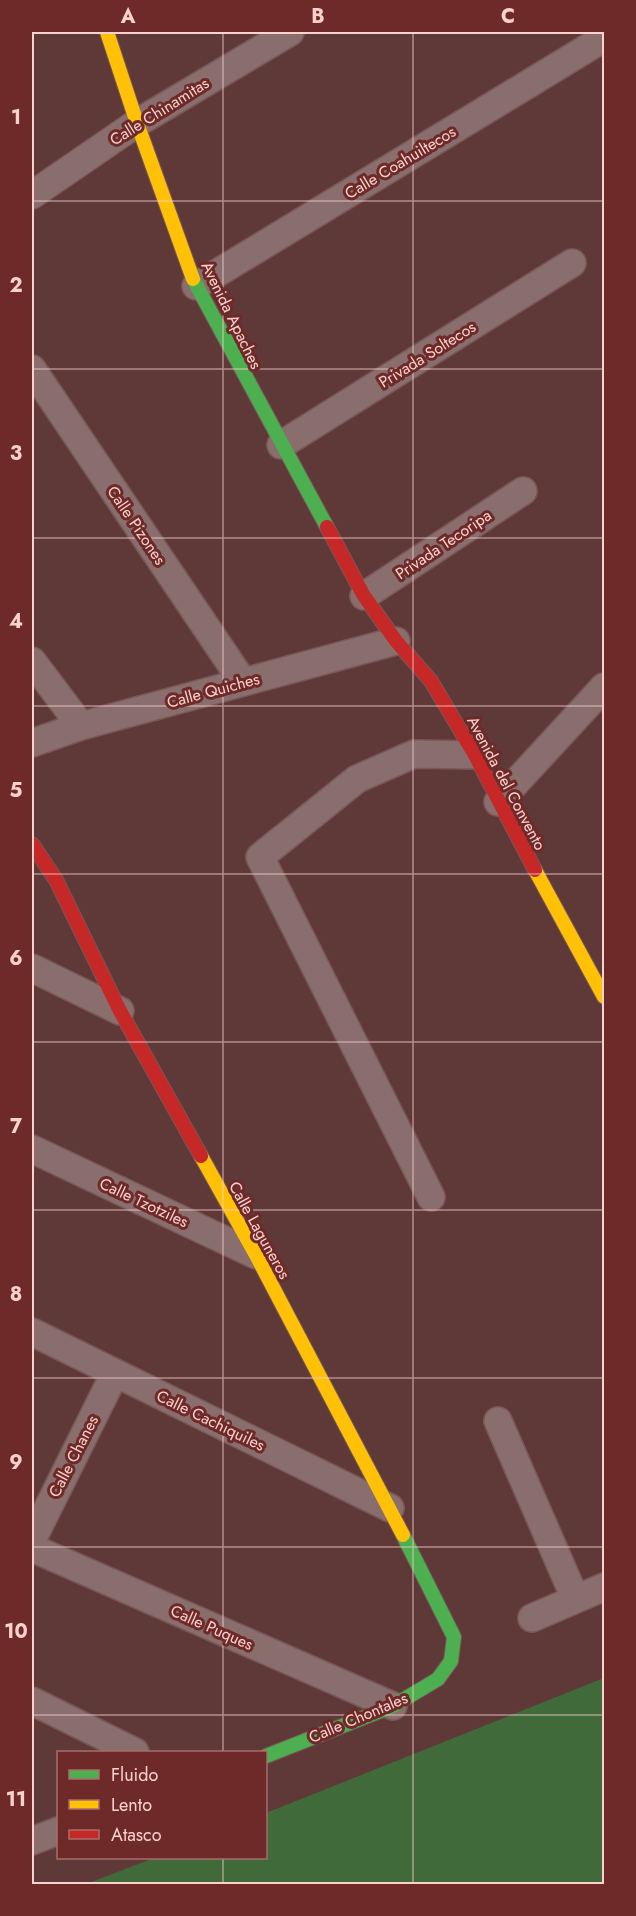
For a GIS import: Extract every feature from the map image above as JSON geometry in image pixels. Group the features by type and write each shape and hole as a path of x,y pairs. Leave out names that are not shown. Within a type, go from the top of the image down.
{"street":[{"name":"Avenida Apaches","path":"107,32 136,123 196,286 364,596"},
{"name":"Calle Chinamitas","path":"32,195 136,123 290,32"},
{"name":"Calle Coahuiltecos","path":"196,286 604,38"},
{"name":"Privada Soltecos","path":"281,445 572,263"},
{"name":"Calle Pizones","path":"32,369 243,682"},
{"name":"Privada Tecoripa","path":"364,596 523,491"},
{"name":"Avenida del Convento","path":"364,596 396,641 431,681 475,755 498,802 604,997"},
{"name":"Calle Quiches","path":"32,743 81,726 396,641"},
{"path":"32,661 81,726"},
{"path":"498,802 604,687"},
{"path":"431,1197 261,857 357,779 414,754 475,755"},
{"name":"Calle Laguneros","path":"32,844 56,880 120,1011 256,1255 390,1508 454,1636"},
{"path":"32,968 120,1011"},
{"name":"Calle Tzotziles","path":"32,1149 256,1255"},
{"name":"Calle Cachiquiles","path":"32,1332 390,1508"},
{"name":"Calle Chanes","path":"32,1540 115,1373"},
{"path":"498,1421 575,1598"},
{"name":"Calle Puques","path":"32,1548 393,1706"},
{"path":"532,1618 604,1587"},
{"name":"Calle Chontales","path":"267,1756 393,1706 438,1679 452,1661 454,1636"},
{"path":"32,1701 133,1751"},
{"path":"32,1840 57,1831"}],"green space":[{"path":"604,1678 604,1884 86,1884 151,1859 267,1859 267,1813"}],"traffic: fast":[{"path":"193,279 327,527"},
{"path":"267,1756 393,1706 438,1679 451,1661 454,1637 403,1535"}],"traffic: slow":[{"path":"107,32 193,279"},
{"path":"535,870 604,997"},
{"path":"201,1156 256,1255 403,1535"}],"traffic: jam":[{"path":"327,527 364,596 396,641 431,681 475,755 535,870"},
{"path":"32,844 56,880 120,1011 201,1156"}]}
